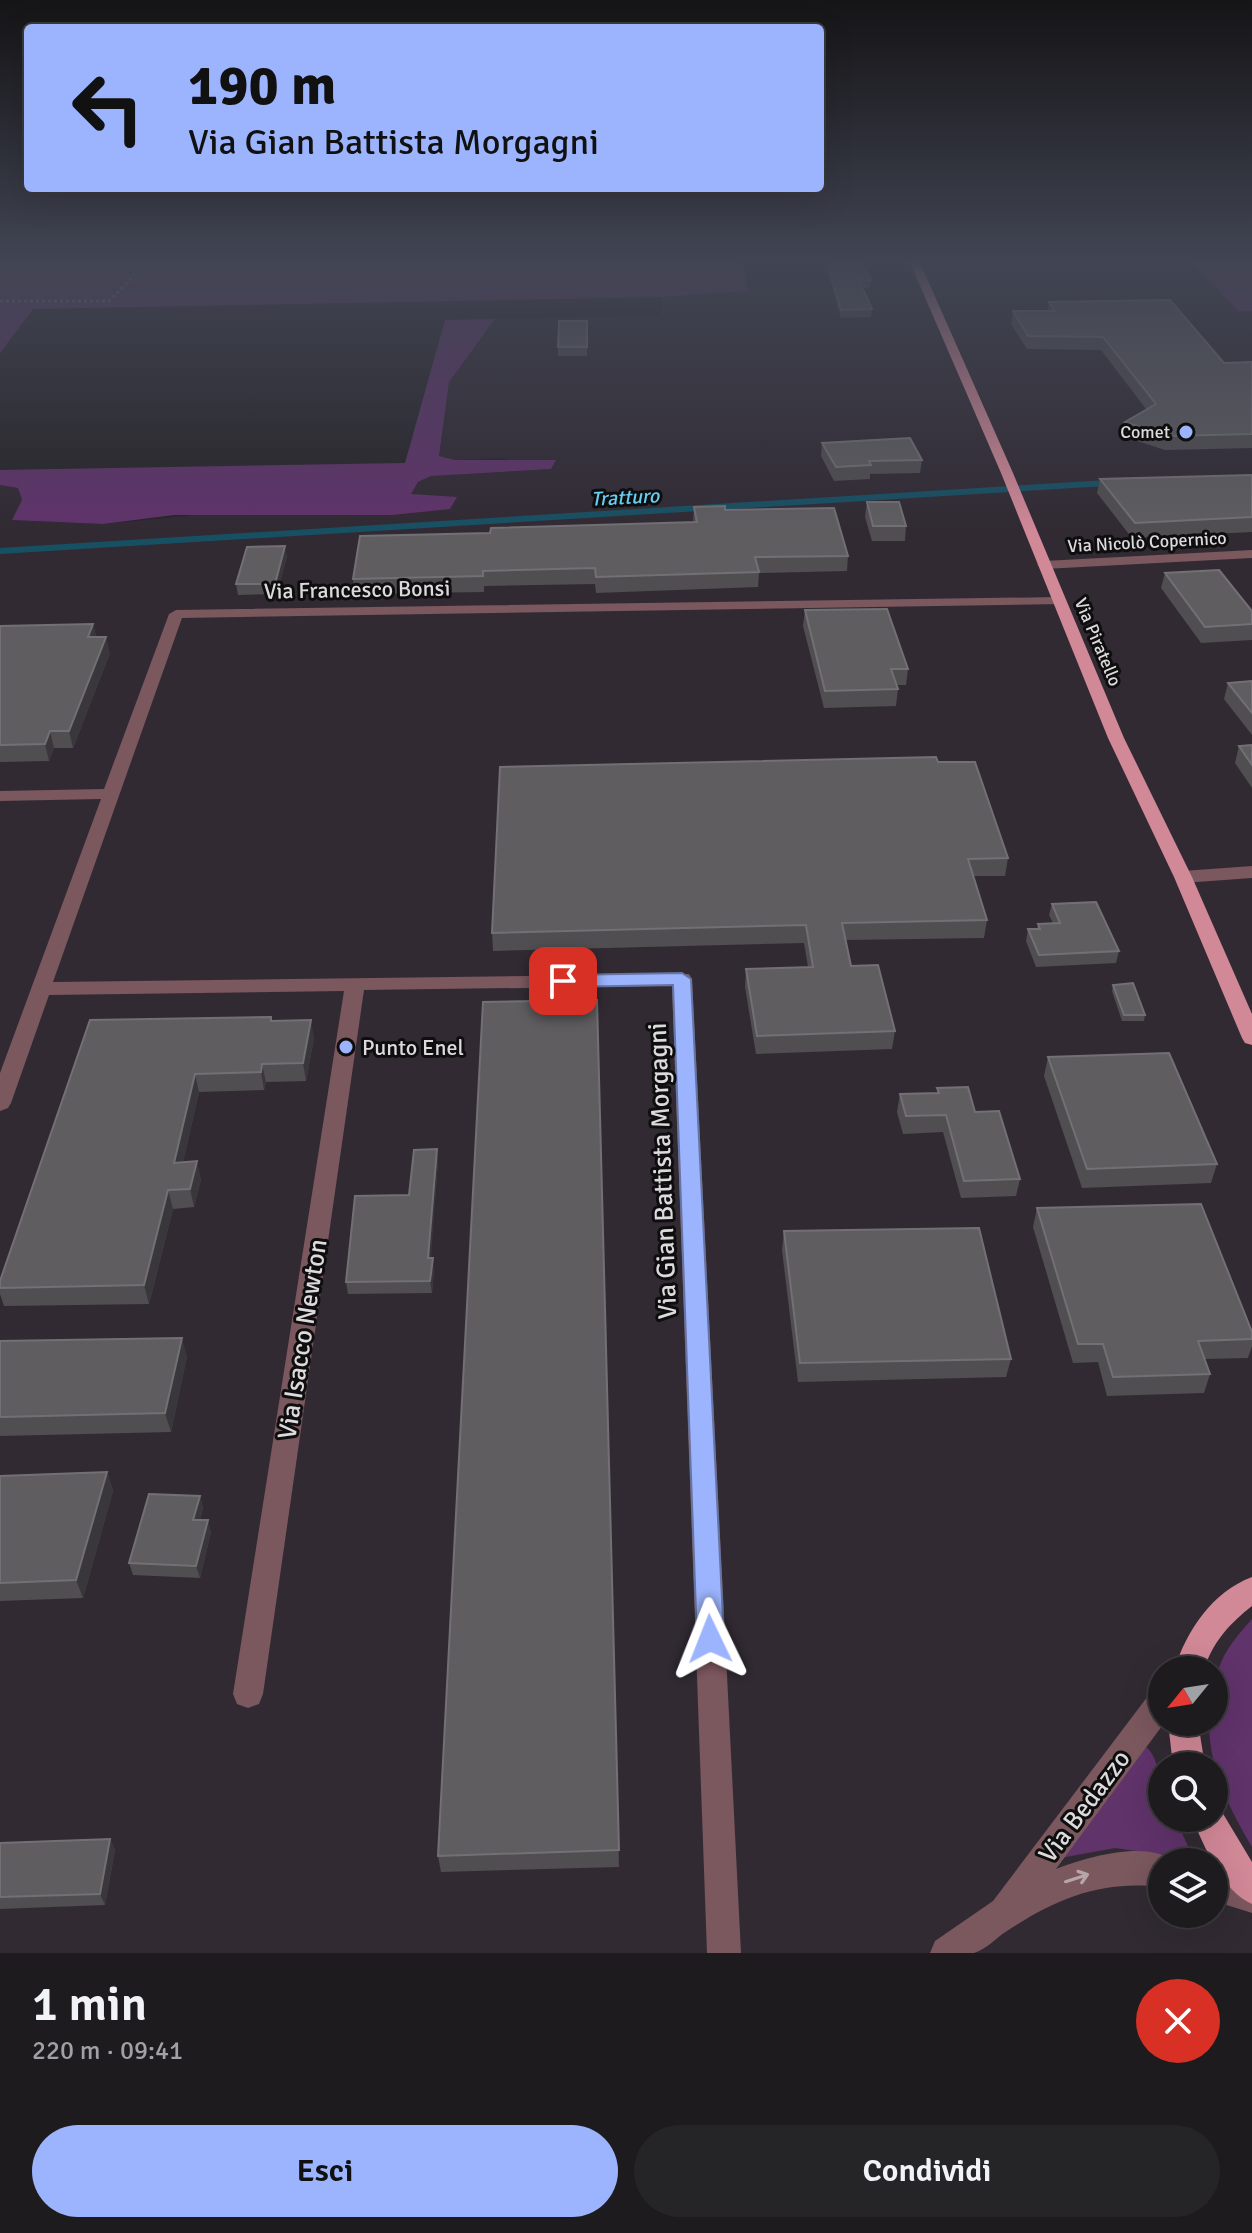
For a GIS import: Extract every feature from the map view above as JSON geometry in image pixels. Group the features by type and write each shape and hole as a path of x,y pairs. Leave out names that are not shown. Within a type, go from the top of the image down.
{"main road":[{"name":"Via Piratello","path":"953,349 1116,738 1183,877 1252,1038"},
{"path":"1195,1656 1219,1615 1252,1590"},
{"path":"1216,1832 1252,1888"}],"street":[{"name":"Via Nicolò Copernico","path":"1044,565 1252,554"},
{"name":"Via Francesco Bonsi","path":"0,1103 176,614 1059,601"},
{"path":"0,796 110,794"},
{"path":"1183,877 1252,872"},
{"name":"Via Gian Battista Morgagni","path":"41,989 682,979 724,1953"},
{"name":"Via Isacco Newton","path":"248,1694 355,984"},
{"name":"Via Bedazzo","path":"1006,1909 1148,1721"},
{"name":"Via Bedazzo","path":"947,1953 1006,1909 1055,1885 1091,1874 1124,1869 1148,1870"},
{"path":"1228,1889 1252,1897"}],"shaded area":[{"path":"437,349 473,349 449,382 439,456 455,460 556,460 551,469 431,476 418,482 411,494 457,497 450,509 392,515 174,515 103,524 12,520 22,500 18,488 0,485 0,470 405,463"},
{"path":"473,349 1252,349 1252,1953 0,1953 0,485 18,488 22,500 13,520 103,524 411,494 418,482 431,476 551,469 501,458 455,460 439,456 449,382"},
{"path":"1252,1619 1252,1847 1228,1801 1228,1752 1212,1752 1210,1739 1210,1736 1228,1736 1228,1656 1225,1656"},
{"path":"1146,1747 1150,1752 1148,1832 1181,1832 1189,1848 1148,1848 1148,1853 1115,1848 1055,1859"}],"building":[{"path":"1113,349 1212,349 1224,363 1252,362 1252,434 1168,436 1125,422 1156,404"},
{"path":"910,438 922,460 869,461 871,465 836,467 822,443"},
{"path":"1252,475 1252,517 1135,523 1100,479"},
{"path":"867,502 899,502 906,526 873,526"},
{"path":"725,506 725,510 834,508 848,556 755,557 759,572 596,577 595,568 483,571 483,576 353,579 360,536 490,533 491,528 697,522 694,507"},
{"path":"285,546 275,584 236,584 247,547"},
{"path":"1219,570 1252,611 1252,624 1205,627 1165,573"},
{"path":"887,609 908,669 891,669 898,689 825,691 805,610"},
{"path":"93,624 88,637 106,637 69,731 50,731 45,744 0,745 0,626"},
{"path":"1252,681 1252,713 1228,683"},
{"path":"1252,745 1252,765 1239,746"},
{"path":"936,757 938,762 975,762 1008,858 968,859 987,920 842,923 851,966 878,965 895,1031 757,1036 746,969 813,967 806,925 492,933 500,767"},
{"path":"1096,902 1119,951 1039,955 1028,929 1040,929 1038,924 1060,923 1052,904"},
{"path":"1133,983 1145,1015 1124,1015 1113,985"},
{"path":"597,1000 619,1850 438,1856 483,1002"},
{"path":"271,1017 271,1021 311,1020 303,1063 262,1064 261,1072 195,1074 174,1163 197,1161 190,1189 168,1190 144,1285 0,1288 90,1020"},
{"path":"1169,1053 1217,1164 1087,1169 1048,1057"},
{"path":"968,1087 975,1112 999,1111 1020,1179 964,1181 946,1115 906,1116 900,1094 939,1093 937,1088"},
{"path":"437,1149 428,1258 433,1258 430,1281 346,1282 355,1196 409,1195 414,1150"},
{"path":"1201,1204 1252,1332 1252,1339 1198,1341 1210,1374 1113,1377 1103,1344 1078,1344 1037,1208"},
{"path":"979,1228 1011,1359 800,1363 784,1231"},
{"path":"182,1338 165,1413 0,1417 0,1341"},
{"path":"107,1472 76,1580 0,1583 0,1476"},
{"path":"149,1494 200,1496 193,1520 208,1520 196,1566 129,1563"},
{"path":"110,1839 100,1894 0,1897 0,1843"}],"waterway":[{"name":"Tratturo","path":"0,551 1107,483"}],"place":[{"name":"Comet","path":"1186,432"},
{"name":"Punto Enel","path":"346,1047"}],"route":[{"path":"563,981 682,979 710,1639"}]}
